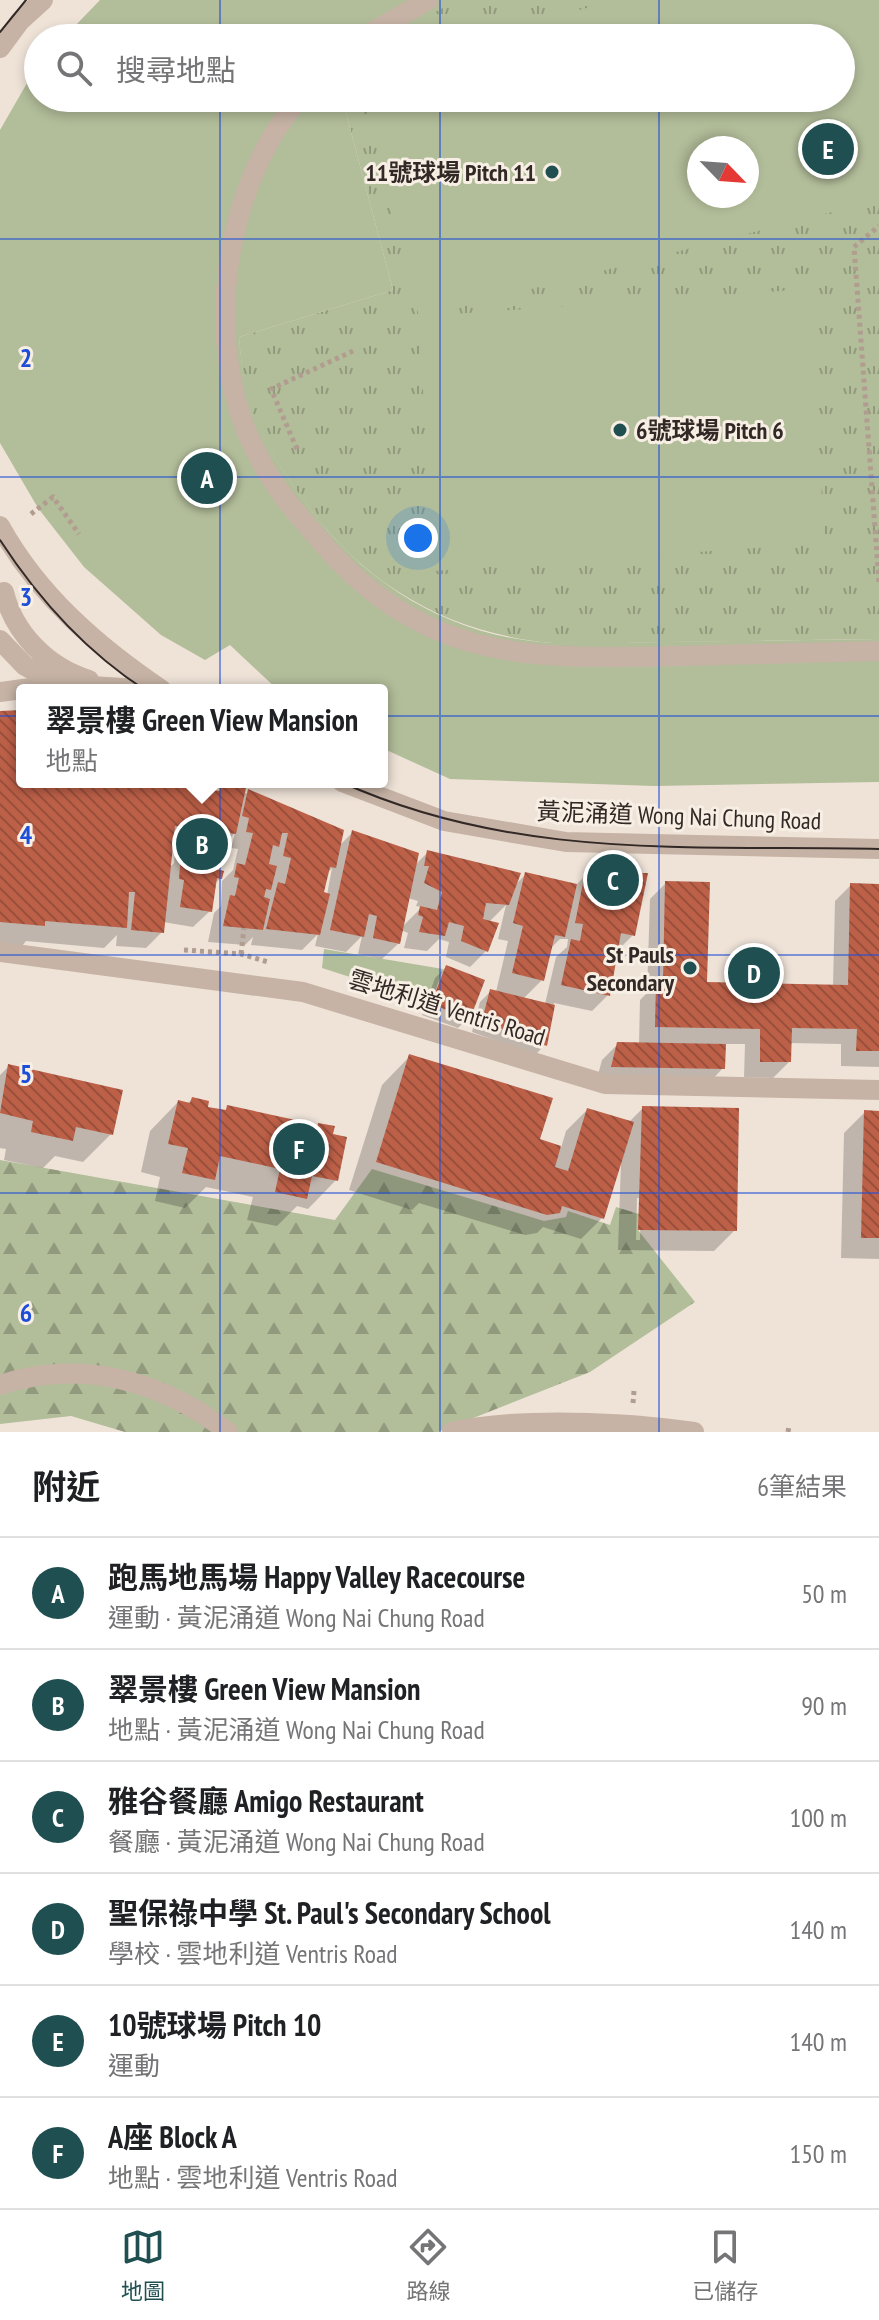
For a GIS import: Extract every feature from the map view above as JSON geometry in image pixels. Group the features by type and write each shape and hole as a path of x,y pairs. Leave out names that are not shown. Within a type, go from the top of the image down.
{"street":[{"path":"15,0 20,21"},
{"path":"0,48 20,21 43,0"},
{"path":"386,24 428,0"},
{"path":"291,112 270,143 234,234 226,280 226,341 232,383 255,451 299,515 361,583 412,619 458,638 511,652 593,657 879,651"},
{"path":"0,526 14,551 79,626 116,659 153,684"},
{"path":"14,551 2,595 9,613 29,642 63,669 101,684"},
{"path":"0,640 25,666 59,684"},
{"name":"黃泥涌道 Wong Nai Chung Road","path":"358,788 444,821 566,842 879,849"},
{"name":"雲地利道 Ventris Road","path":"0,952 303,992 605,1084 879,1090"},
{"path":"0,1385 55,1374 109,1376 170,1395 228,1432"},
{"path":"452,1432 493,1426 615,1425 694,1432"}],"path":[{"path":"879,226 854,247 879,582"},
{"path":"297,449 271,389 353,351"},
{"path":"31,514 53,497 79,534"},
{"path":"241,954 244,928"}],"green space":[{"path":"100,0 458,0 413,24 77,24"},
{"path":"456,0 879,0 879,639 553,643 514,638 443,616 379,579 325,528 301,497 256,422 245,385 239,337 393,290 346,112 855,112 855,24 412,24"},
{"path":"618,0 879,0 879,200 426,316 808,289 825,543 433,571 419,317 368,112 855,112 855,24 524,24"},
{"path":"24,88 24,112 346,112 393,290 239,337 246,386 257,423 302,498 352,556 381,580 445,618 481,631 556,643 879,639 879,782 654,786 450,779 388,751 388,684 272,684 230,645 205,660 161,635 84,567 38,508 0,443 0,130"},
{"path":"324,949 443,969 431,1003 322,968"},
{"path":"0,1160 335,1220 372,1169 544,1221 566,1217 568,1211 610,1225 616,1207 639,1214 638,1230 695,1302 590,1372 438,1432 125,1432 71,1416 0,1424"}],"building":[{"path":"16,710 16,788 199,788 220,791 220,788 246,788 236,834 217,831 212,868 224,871 222,879 217,878 212,912 180,907 184,880 179,879 181,854 189,855 192,828 175,826 164,933 131,930 135,892 129,892 127,928 45,921 45,926 0,922 0,711"},
{"path":"248,789 344,830 336,868 330,867 324,892 330,894 320,935 266,929 278,882 285,884 291,858 283,856 288,833 282,833 279,847 273,845 269,864 277,866 271,890 266,889 264,897 270,899 263,930 223,926 230,895 235,896 239,878 234,877 237,863 245,865 253,833 246,832 249,818 242,816"},
{"path":"352,830 419,853 400,944 373,938 377,916 369,914 364,937 330,930"},
{"path":"427,850 521,873 509,905 486,903 483,919 499,923 488,952 461,941 464,926 449,922 445,936 419,932 423,917 418,915 420,906 437,910 442,892 424,883 429,866 424,866"},
{"path":"525,872 577,884 565,937 555,935 544,981 512,973 523,926 513,923"},
{"path":"585,873 648,873 635,936 621,933 610,996 561,985 571,939 580,941 583,924 575,923"},
{"path":"665,881 710,882 707,982 848,985 850,883 879,884 879,1051 856,1051 857,1029 792,1028 791,1062 760,1062 760,1029 655,1027 656,982 663,982"},
{"path":"446,965 485,980 470,1019 431,1004"},
{"path":"490,989 555,1005 547,1046 482,1021"},
{"path":"617,1042 726,1044 725,1069 611,1067"},
{"path":"409,1054 553,1098 540,1139 561,1146 555,1167 568,1171 587,1108 634,1122 604,1219 562,1206 560,1213 547,1215 376,1162"},
{"path":"8,1064 123,1090 113,1135 76,1127 73,1141 31,1132 33,1121 0,1113"},
{"path":"192,1097 209,1101 208,1107 226,1110 227,1105 300,1121 300,1125 317,1129 318,1123 335,1126 333,1134 347,1137 338,1181 312,1176 307,1199 275,1192 280,1169 220,1156 215,1180 182,1173 188,1148 168,1144 178,1100 190,1103"},
{"path":"642,1106 739,1108 737,1231 638,1230"},
{"path":"864,1110 879,1111 879,1238 861,1238"}],"tram line":[{"path":"0,32 26,0"},
{"path":"0,540 47,604 103,659 136,684"},
{"path":"357,788 407,807 473,825 539,837 673,847 879,849"}],"place":[{"name":"10號球場 Pitch 10","path":"828,149"},
{"name":"11號球場 Pitch 11","path":"552,172"},
{"name":"6號球場 Pitch 6","path":"620,430"},
{"name":"跑馬地馬場 Happy Valley Racecourse","path":"207,478"},
{"name":"翠景樓 Green View Mansion","path":"202,844"},
{"name":"雅谷餐廳 Amigo Restaurant","path":"613,880"},
{"name":"St Pauls Secondary","path":"690,968"},
{"name":"聖保祿中學 St. Paul's Secondary School","path":"754,973"},
{"name":"A座 Block A","path":"299,1149"}]}
